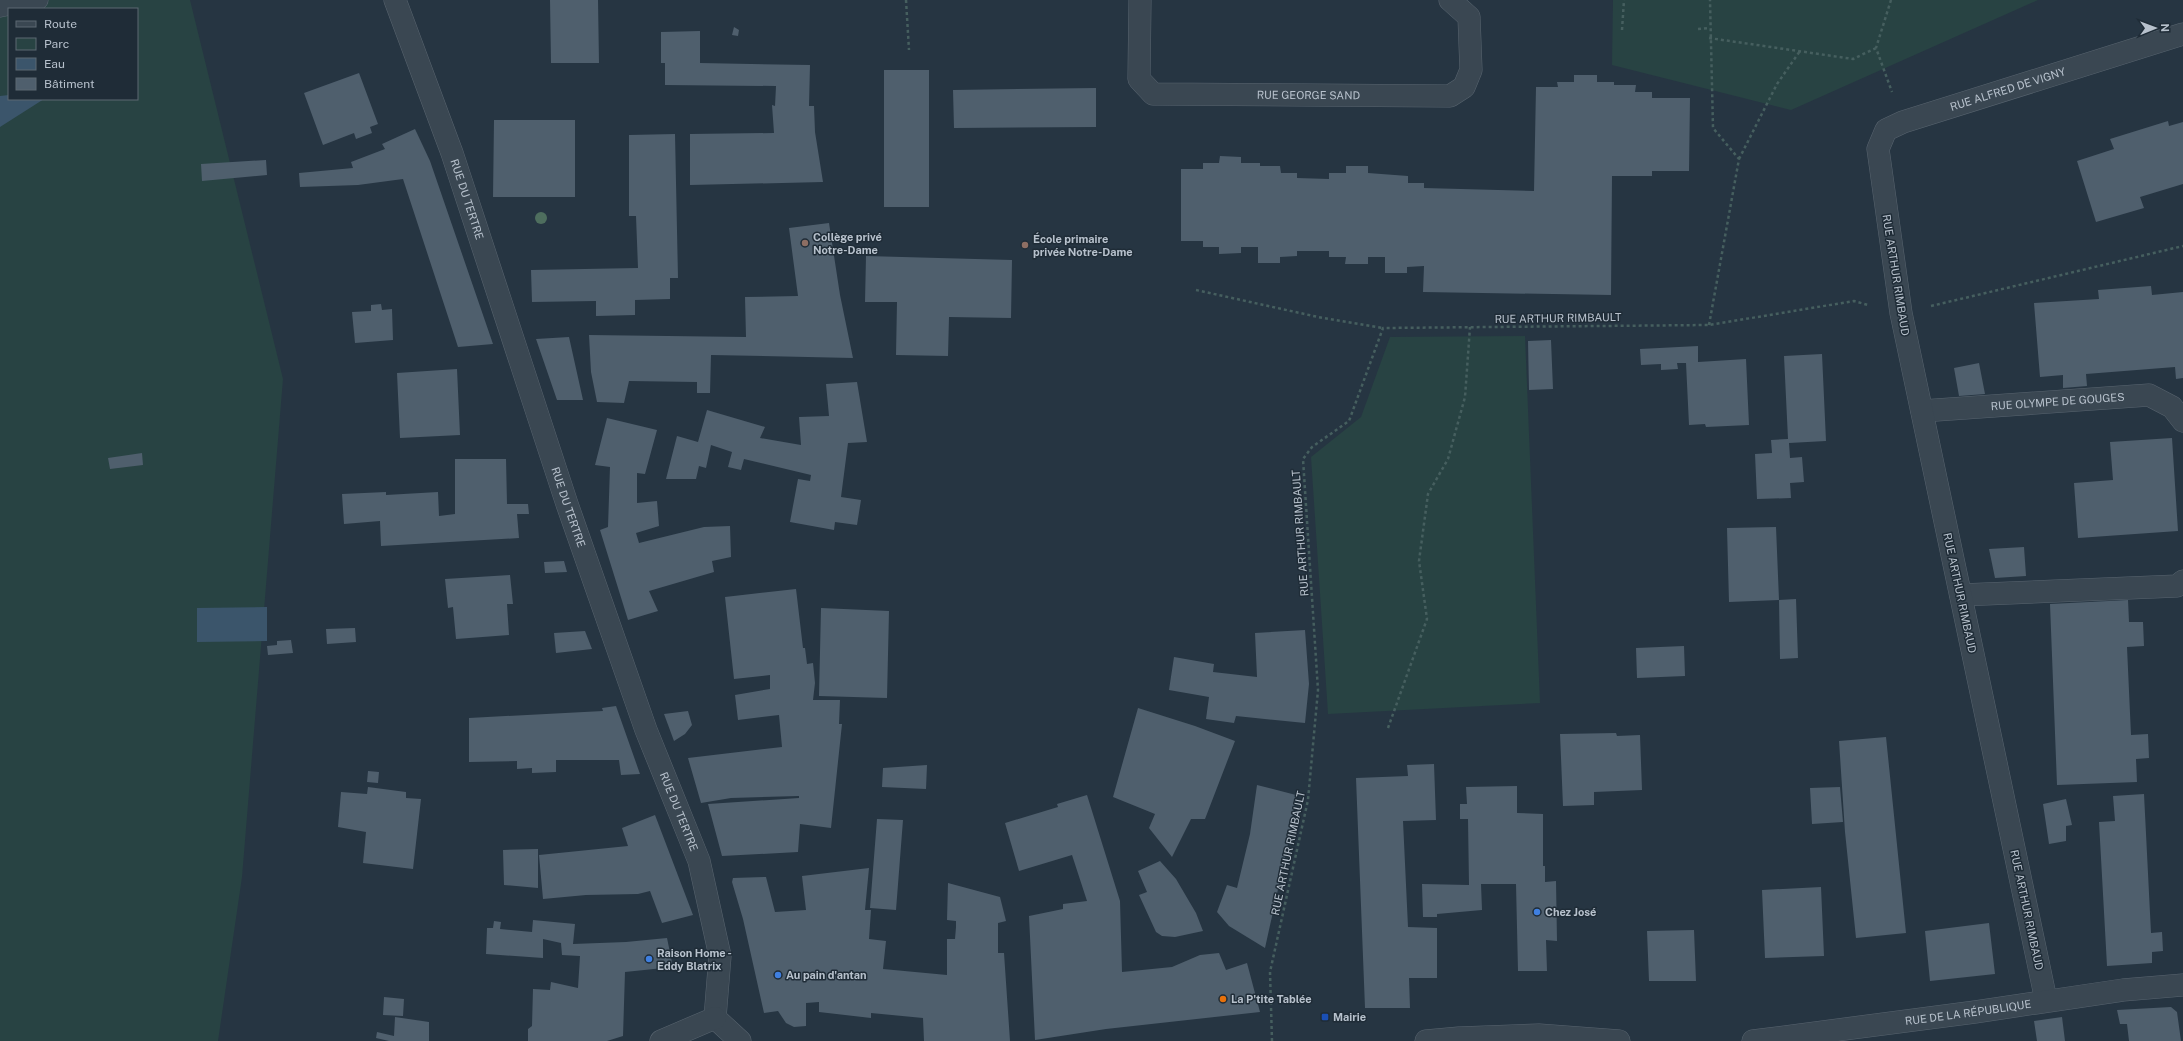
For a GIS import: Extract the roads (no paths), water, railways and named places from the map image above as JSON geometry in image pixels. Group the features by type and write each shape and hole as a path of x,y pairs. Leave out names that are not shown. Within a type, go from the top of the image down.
{"street":[{"name":"RUE DU TERTRE","path":"395,0 452,153 567,504 646,730 699,861 720,956 715,1018"},
{"name":"RUE GEORGE SAND","path":"1140,0 1139,79 1153,94 1450,96 1464,87 1471,70 1469,17 1450,0"},
{"name":"RUE ALFRED DE VIGNY","path":"1882,183 1878,149 1886,130 1903,122 2183,34"},
{"name":"RUE ARTHUR RIMBAUD","path":"1882,183 1901,313 2046,1000"},
{"name":"RUE OLYMPE DE GOUGES","path":"1922,411 2149,395 2172,407 2183,421"},
{"path":"1961,595 2177,586 2183,582"},
{"name":"RUE DE LA RÉPUBLIQUE","path":"1753,1041 1975,1012 2046,1000 2123,990 2183,985"},
{"path":"661,1041 715,1018 740,1041"},
{"path":"1426,1041 1539,1036 1619,1041"}],"lane":[{"path":"0,8 39,0"}],"water":[{"path":"8,95 8,100 42,100 0,127 0,96"},
{"path":"267,607 267,641 197,642 197,608"}],"place":[{"name":"Collège privé Notre-Dame","path":"805,243"},
{"name":"École primaire privée Notre-Dame","path":"1025,245"},
{"name":"Chez José","path":"1537,912"},
{"name":"Raison Home - Eddy Blatrix","path":"649,959"},
{"name":"Au pain d'antan","path":"778,975"},
{"name":"La P'tite Tablée","path":"1223,999"},
{"name":"Mairie","path":"1325,1017"}]}
